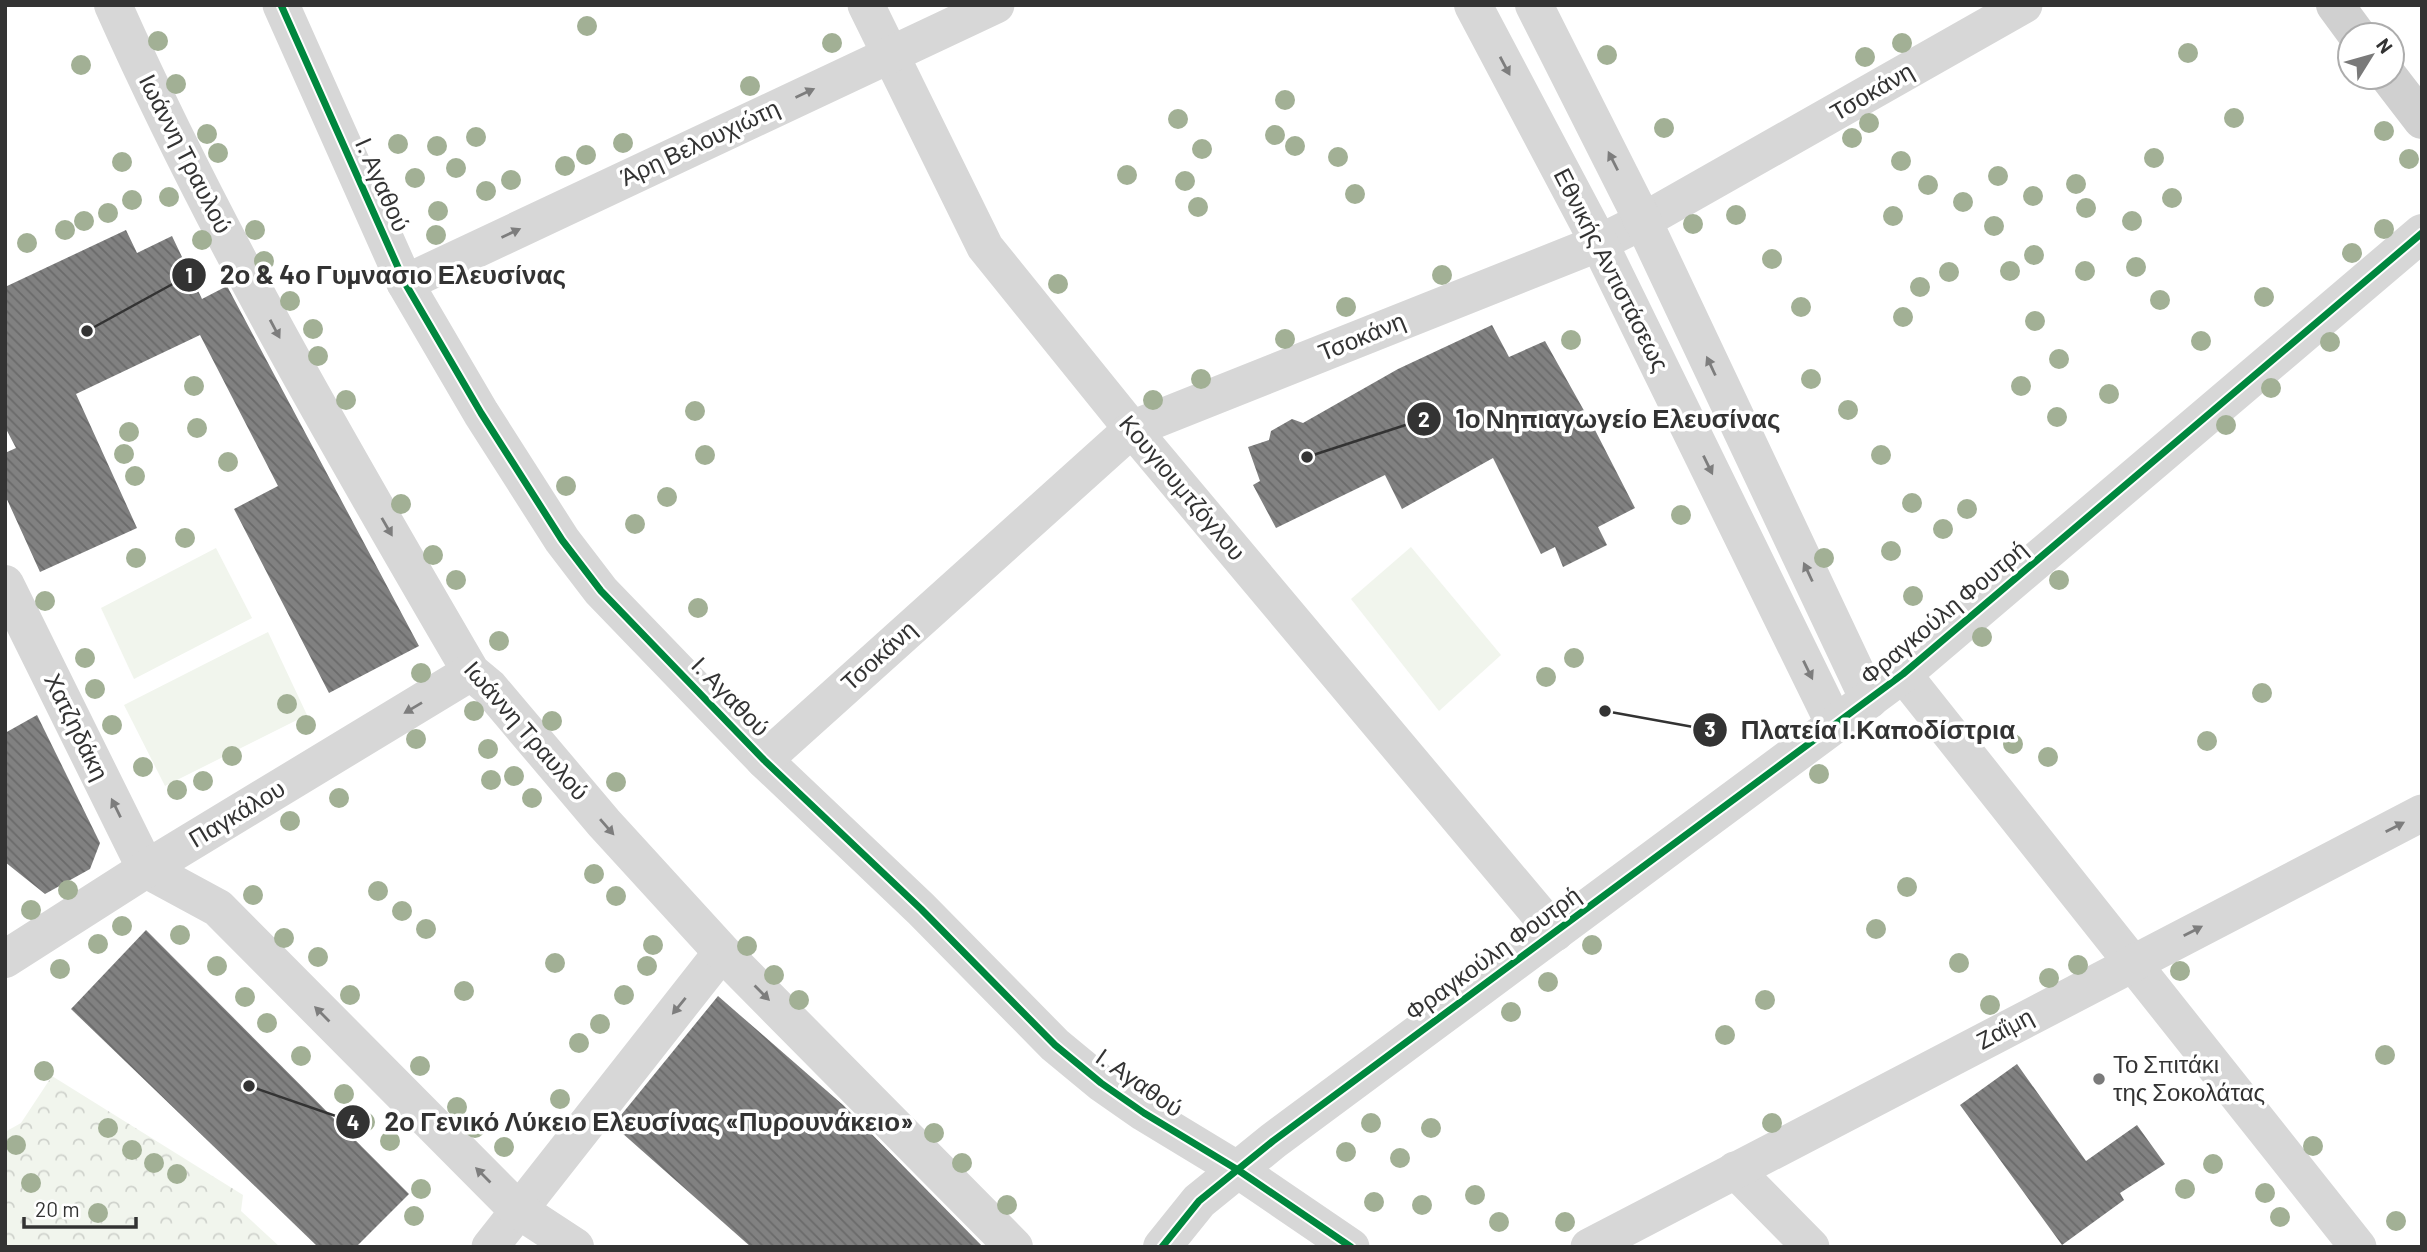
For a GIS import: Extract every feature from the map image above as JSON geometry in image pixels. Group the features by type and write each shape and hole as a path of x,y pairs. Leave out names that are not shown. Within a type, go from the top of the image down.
{"main road":[{"path":"2335,5 2347,21"},
{"path":"2400,91 2422,120"}],"street":[{"name":"Ιωάννη Τραυλού","path":"113,5 157,105 306,388 471,672 489,687 604,823 722,952 1014,1247"},
{"name":"Ι. Αγαθού","path":"281,5 405,283 481,413 562,540 601,591 764,760 921,909 1055,1045 1133,1105 1238,1170 1351,1247"},
{"name":"Κουγιουμτζόγλου","path":"866,5 985,247 1132,429 1555,933"},
{"name":"Άρη Βελουχιώτη","path":"405,283 996,5"},
{"name":"Εθνικής Αντιστάσεως","path":"1474,5 1599,243 1835,725"},
{"name":"Εθνικής Αντιστάσεως","path":"1534,5 1643,221 1869,700"},
{"name":"Τσοκάνη","path":"764,760 1132,429 1599,243 1643,221 2024,5"},
{"name":"Φραγκούλη Φουτρή","path":"1185,1238 1238,1170 1273,1141 1903,674 2422,233"},
{"name":"Χατζηδάκη","path":"5,584 146,869"},
{"name":"Παγκάλου","path":"5,959 146,869 471,672"},
{"path":"1903,674 2358,1247"},
{"name":"Ζαΐμη","path":"1589,1247 2422,813"},
{"path":"146,869 218,908 517,1209 575,1247"},
{"path":"490,1247 517,1209 722,952"},
{"path":"1735,1170 1811,1247"}],"green space":[{"path":"1411,547 1501,655 1439,711 1351,599"},
{"path":"216,548 252,618 134,679 101,608"},
{"path":"268,632 307,715 165,786 124,705"},
{"path":"52,1076 243,1195 241,1211 280,1247 5,1247 5,1132 21,1123"}],"building":[{"path":"126,230 137,253 172,236 202,299 227,286 419,646 329,693 234,509 278,486 200,335 76,394 137,528 40,572 5,495 5,453 16,448 5,427 5,287"},
{"path":"1492,325 1509,357 1545,341 1596,432 1635,508 1598,527 1607,545 1563,567 1555,547 1541,554 1493,458 1402,509 1385,475 1276,528 1253,485 1260,481 1248,447 1269,440 1271,431 1292,419 1303,423 1398,369"},
{"path":"37,715 100,843 90,869 45,894 5,862 5,733"},
{"path":"146,930 409,1194 356,1247 318,1247 71,1009"},
{"path":"718,996 843,1105 983,1247 751,1247 613,1125"},
{"path":"2017,1064 2086,1161 2137,1125 2165,1164 2120,1193 2124,1200 2062,1245 1960,1105"}],"cycle path":[{"path":"281,5 405,283 481,413 562,540 601,591 764,760 921,909 1055,1045 1101,1083 1144,1113 1238,1170 1351,1247"},
{"path":"1162,1247 1199,1201 1273,1141 1903,674 2422,233"}],"place":[{"name":"2ο & 4ο Γυμνασιο Ελευσίνας","path":"87,331"},
{"name":"1ο Νηπιαγωγείο Ελευσίνας","path":"1307,457"},
{"name":"Πλατεία Ι.Καποδίστρια","path":"1605,711"},
{"name":"Το Σπιτάκι της Σοκολάτας","path":"2099,1079"},
{"name":"2ο Γενικό Λύκειο Ελευσίνας «Πυρουνάκειο»","path":"249,1086"}]}
